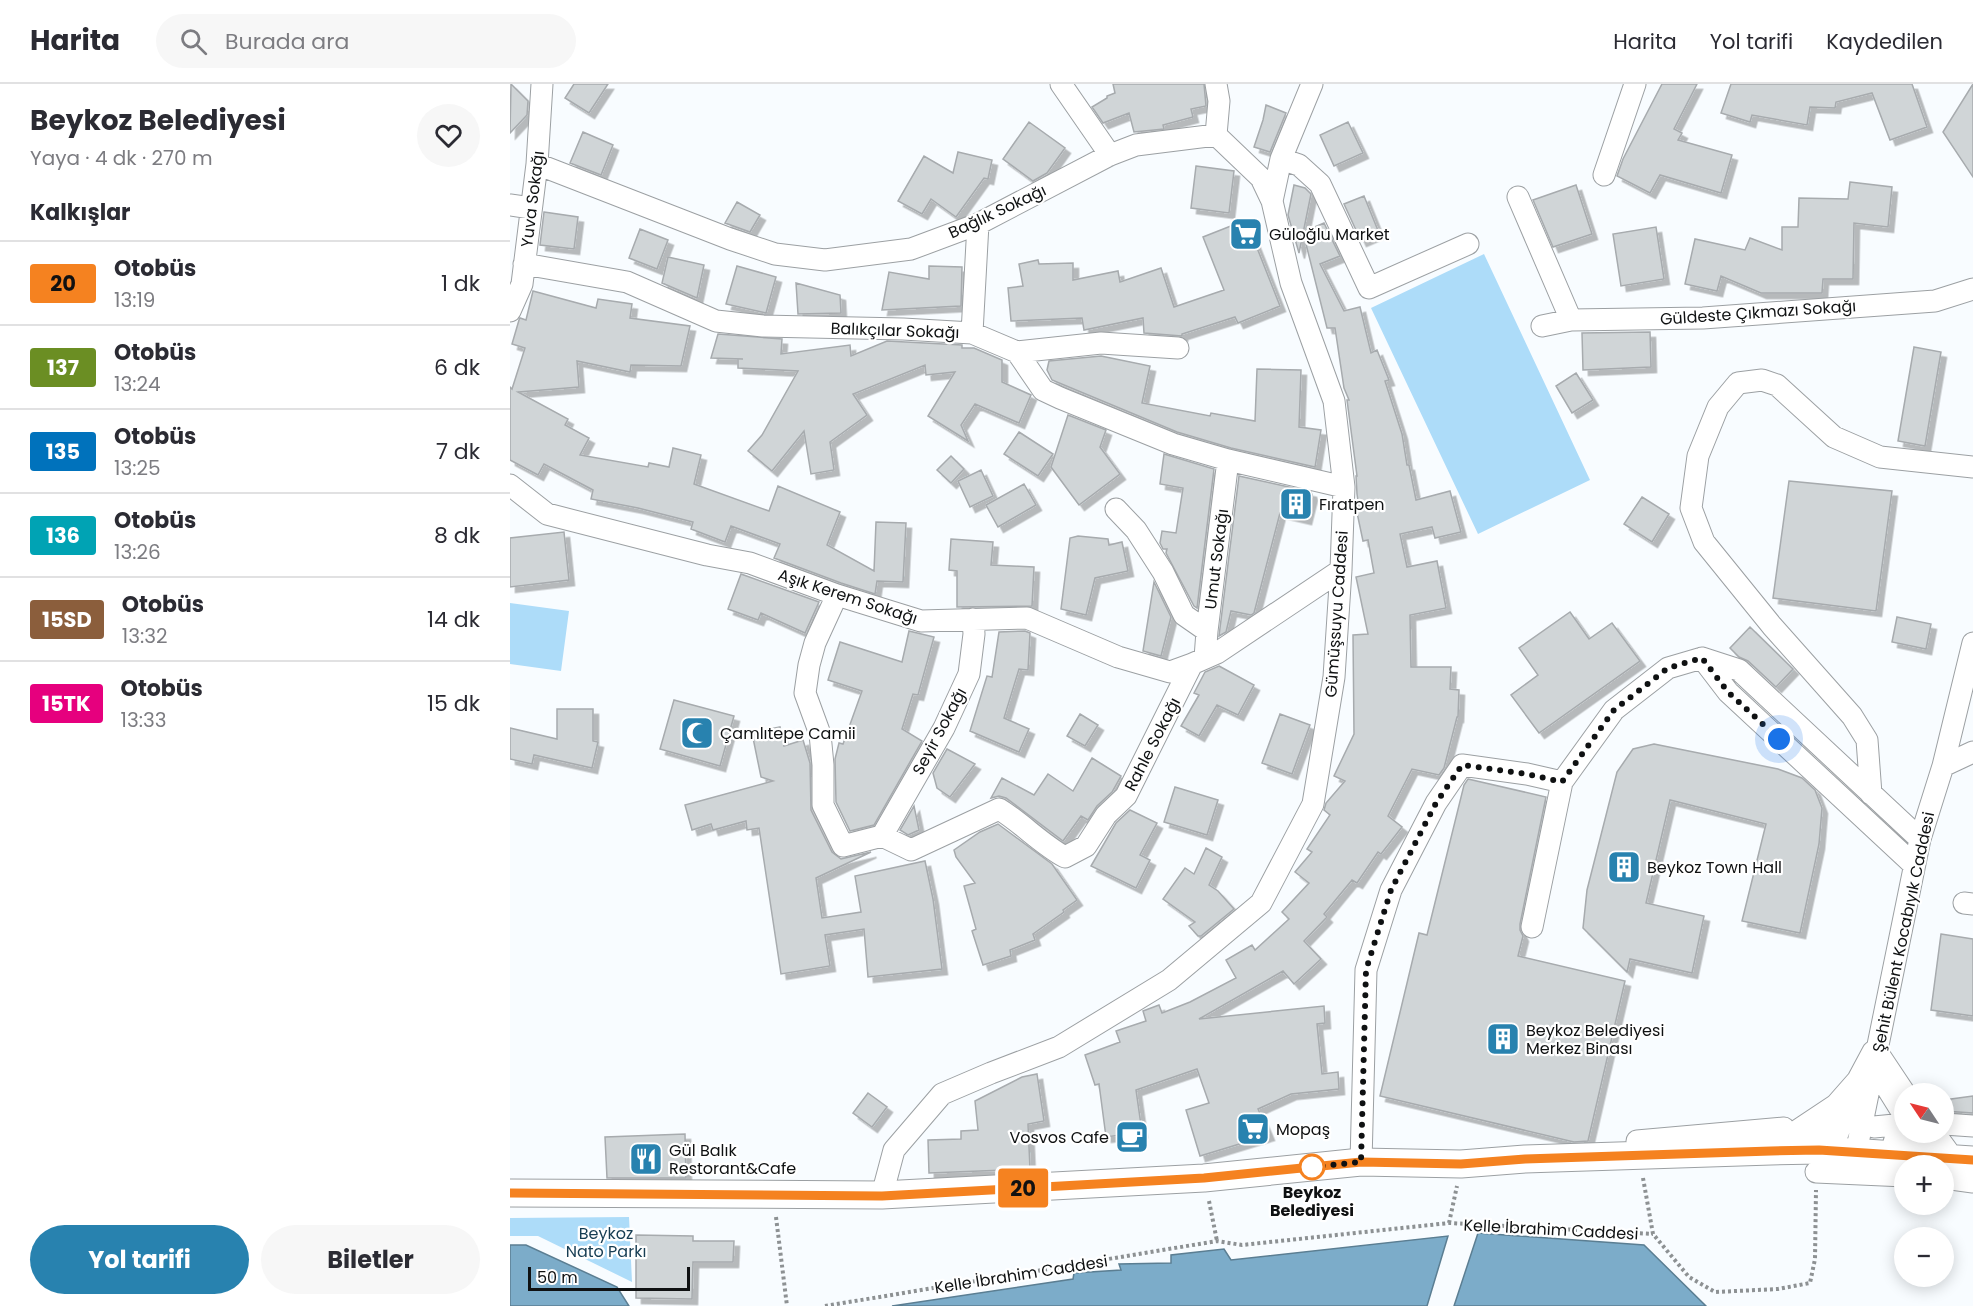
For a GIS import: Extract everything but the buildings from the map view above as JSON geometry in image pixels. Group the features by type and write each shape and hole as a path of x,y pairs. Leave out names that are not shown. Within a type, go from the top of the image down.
{"main road":[{"path":"1771,1151 1778,1149 1838,1107 1860,1082 1875,1054 1895,1083"},
{"path":"1938,1143 1955,1166"},
{"path":"510,1193 882,1196 1204,1178 1361,1162 1461,1164 1638,1148 1819,1150 1955,1166"}],"street":[{"name":"Yuva Sokağı","path":"510,311 522,284 537,164 542,84"},
{"path":"1061,84 1110,155"},
{"path":"1216,84 1219,101 1216,135 1261,178 1272,201"},
{"name":"Gümüşsuyu Caddesi","path":"882,1196 894,1150 942,1094 1059,1047 1169,980 1261,903 1312,804 1334,676 1344,487 1334,401 1291,283 1272,201 1281,159 1312,84"},
{"path":"1604,175 1635,84"},
{"name":"Bağlık Sokağı","path":"537,164 730,240 775,254 825,260 911,249 978,224 1110,155 1136,145 1216,135"},
{"path":"1281,159 1306,171 1320,184 1369,288 1468,244"},
{"path":"1518,197 1571,320"},
{"path":"510,205 531,208"},
{"path":"972,333 978,224"},
{"name":"Balıkçılar Sokağı","path":"524,264 627,282 716,321 763,326 972,333 1017,352"},
{"name":"Güldeste Çıkmazı Sokağı","path":"1542,326 1571,320 1703,318 1935,301 1973,289"},
{"path":"1178,348 1101,343 1017,352 1043,390 1173,444 1228,460 1344,487"},
{"path":"1871,794 1867,740 1852,716 1772,626 1704,542 1691,508 1698,456 1718,407 1738,383 1762,380 1778,385 1834,437 1880,457 1973,467"},
{"name":"Umut Sokağı","path":"1199,661 1207,631 1228,460"},
{"name":"Aşık Kerem Sokağı","path":"510,485 547,514 707,555 750,563 837,595 921,621 1027,618 1119,657 1170,672 1199,661"},
{"path":"1116,509 1136,530 1163,572 1184,615 1207,631"},
{"path":"1199,661 1217,653 1282,612 1341,570"},
{"path":"837,595 815,643 805,693 820,734 823,805 843,846 882,836"},
{"name":"Seyir Sokağı","path":"882,836 944,728 969,674 974,634 973,619"},
{"name":"Şehit Bülent Kocabıyık Caddesi","path":"1856,1153 1914,865 1943,766 1973,643"},
{"path":"1702,658 1728,692 1914,865"},
{"path":"1533,927 1562,782 1614,710 1668,668 1702,658 1739,670 1920,839"},
{"name":"Rahle Sokağı","path":"882,836 912,850 999,809 1065,857 1086,846 1106,815 1126,796 1199,661"},
{"path":"1943,766 1973,752"},
{"path":"1361,1162 1366,970 1391,890 1436,803 1462,765 1527,774 1562,782"},
{"path":"1894,1099 1884,1083 1870,1141 1894,1142"},
{"path":"1874,1127 1894,1125"},
{"path":"1954,1125 1973,1126"},
{"path":"1638,1148 1784,1128"},
{"path":"1905,1143 1921,1143"},
{"path":"1955,1166 1973,1182"},
{"path":"1816,1172 1894,1176"}],"path":[{"path":"1638,1148 1653,1234 1689,1277 1715,1292 1778,1289 1810,1283 1815,1259 1816,1172"},
{"name":"Kelle İbrahim Caddesi","path":"1449,1223 1461,1164"},
{"path":"1204,1178 1217,1241"},
{"path":"773,1195 787,1306"},
{"name":"Kelle İbrahim Caddesi","path":"825,1306 1217,1241 1242,1245 1449,1223 1653,1234"}],"green space":[{"path":"1484,254 1590,480 1478,534 1371,308"},
{"path":"510,603 569,611 561,671 510,664"},
{"name":"Beykoz Nato Parkı","path":"629,1217 632,1282 538,1236 510,1236 510,1218"}],"shaded area":[{"path":"1478,1233 1644,1245 1706,1306 1454,1306"},
{"path":"1448,1236 1427,1306 892,1306 1073,1279 1074,1273 1121,1270 1119,1264 1171,1263 1171,1255 1224,1249 1231,1260"},
{"path":"510,1245 526,1245 617,1287 629,1306 510,1306"}],"bus line":[{"name":"20","path":"510,1193 882,1196 1204,1178 1361,1162 1461,1164 1525,1159 1771,1151 1819,1150 1973,1160"}],"place":[{"name":"Güloğlu Market","path":"1246,234"},
{"name":"Fıratpen","path":"1296,504"},
{"name":"Çamlıtepe Camii","path":"697,733"},
{"name":"Beykoz Town Hall","path":"1624,867"},
{"name":"Beykoz Belediyesi Merkez Binası","path":"1503,1039"},
{"name":"Mopaş","path":"1253,1129"},
{"name":"Vosvos Cafe","path":"1132,1137"},
{"name":"Gül Balık Restorant&Cafe","path":"646,1159"},
{"name":"Beykoz Belediyesi","path":"1312,1167"}],"route":[{"path":"1312,1167 1361,1162 1366,970 1391,890 1436,803 1462,765 1527,774 1562,782 1614,710 1668,668 1702,658 1728,692 1779,739"}]}
